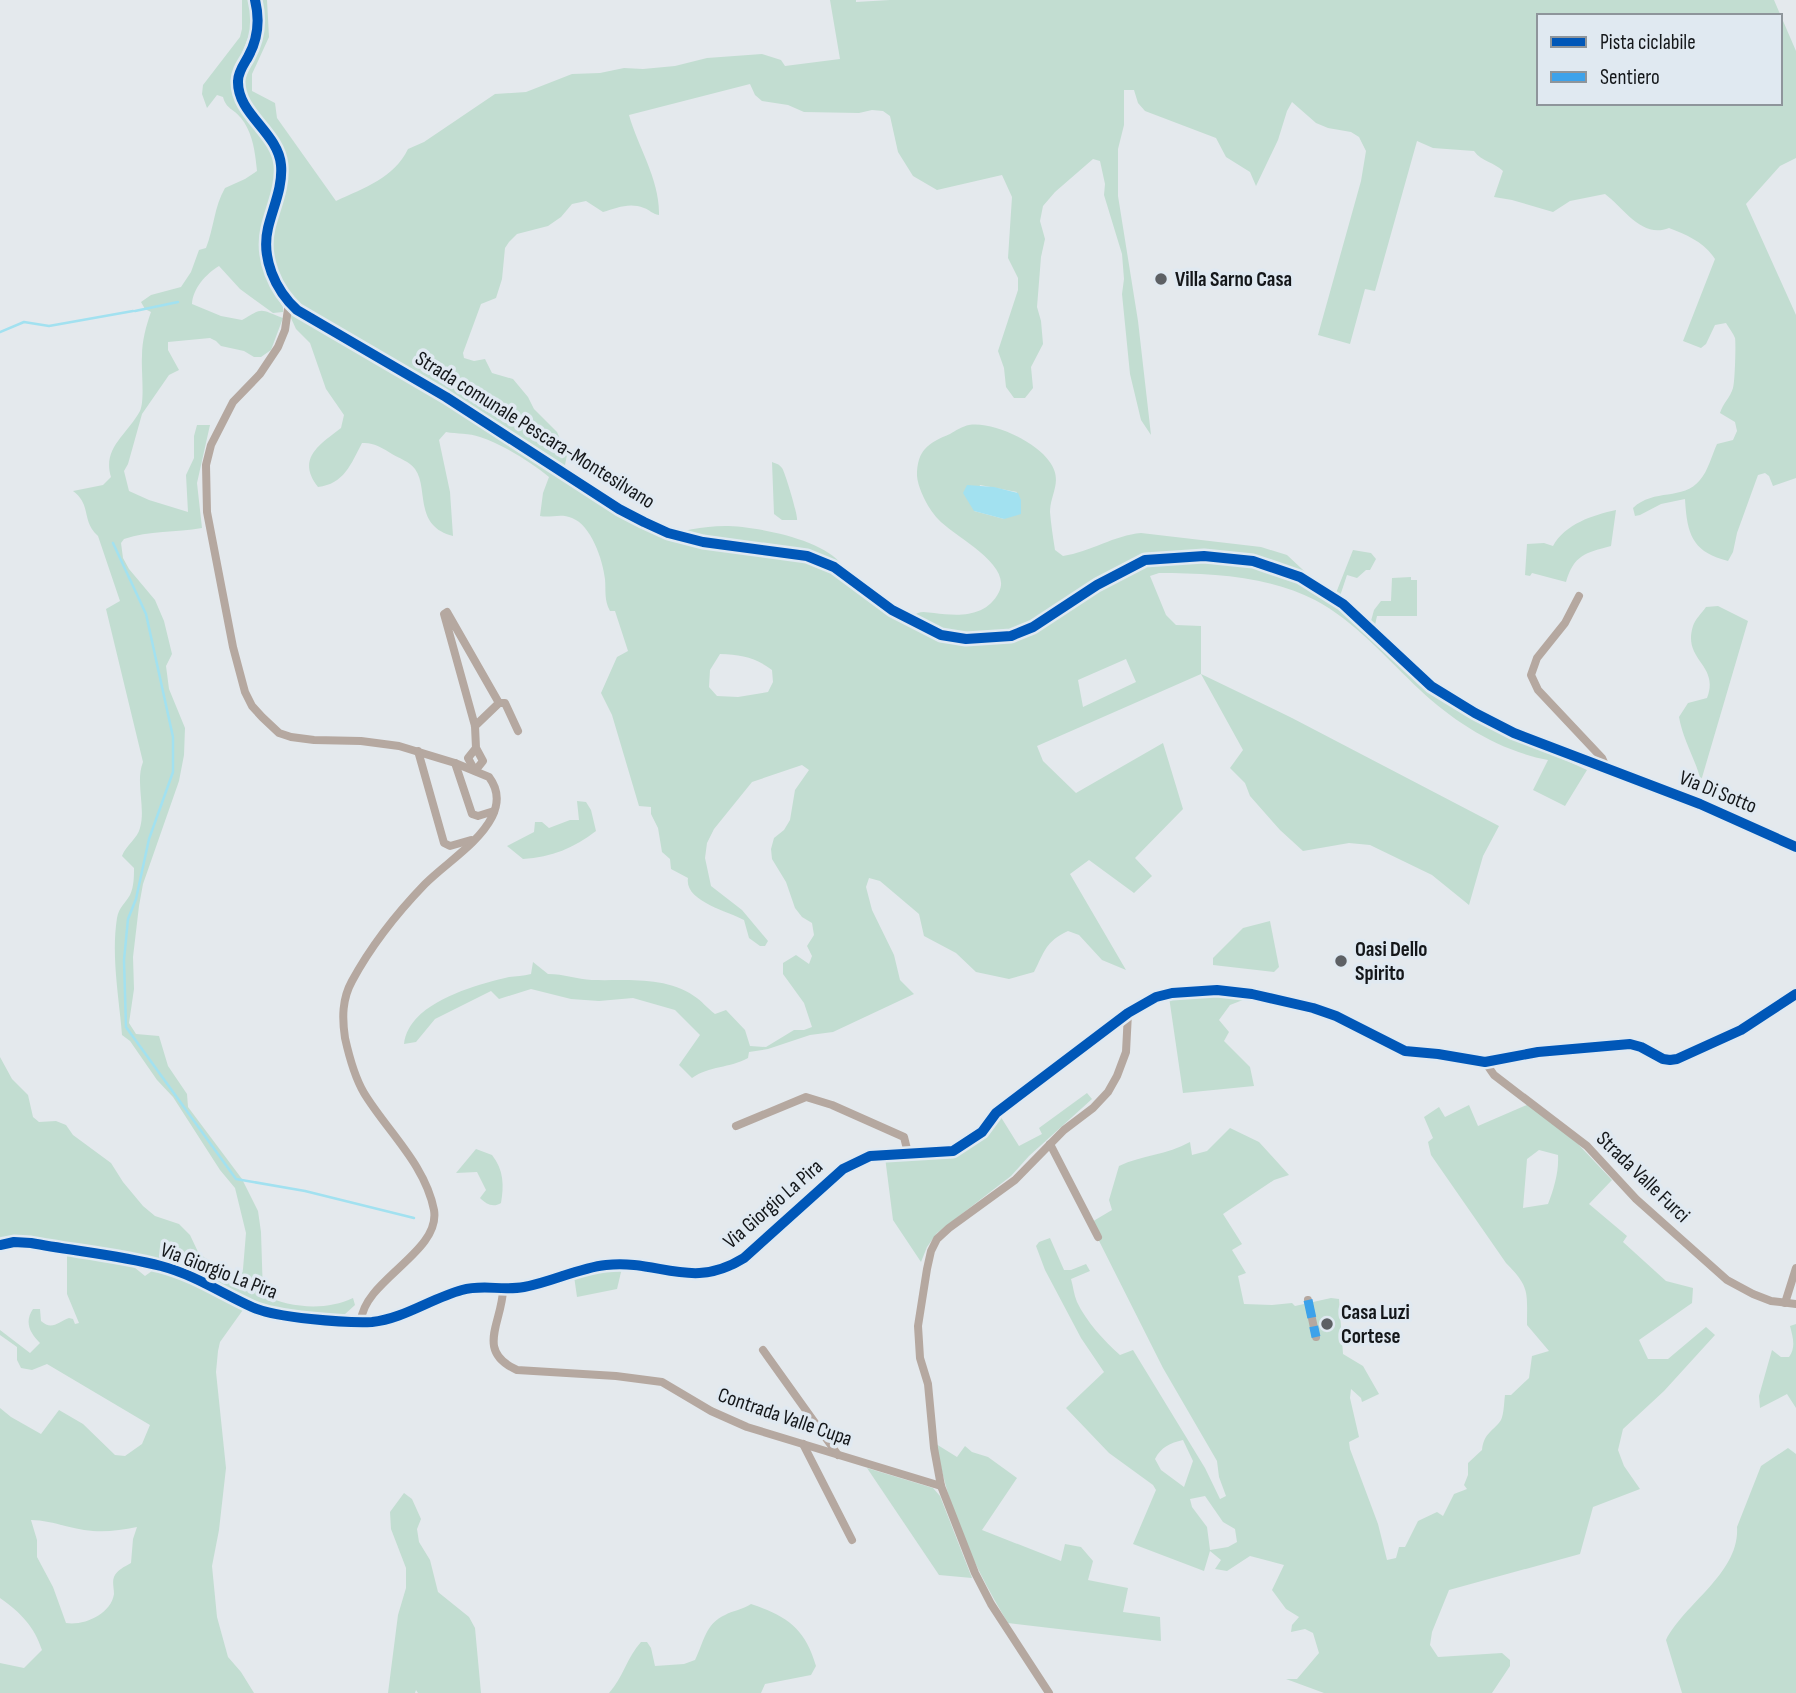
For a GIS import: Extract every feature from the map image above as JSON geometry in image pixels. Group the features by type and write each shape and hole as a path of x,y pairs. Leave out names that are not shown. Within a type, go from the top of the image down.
{"street":[{"name":"Strada comunale Pescara-Montesilvano","path":"255,0 257,36 240,70 237,83 239,94 279,151 280,182 268,228 267,250 271,272 289,302 307,317 446,397 619,509 668,533 704,542 807,556 834,567 892,610 941,635 966,639 1011,636 1033,627 1097,585 1145,560 1205,556 1252,561 1300,577 1343,604 1431,686 1475,713 1514,733 1625,775"},
{"path":"289,302 285,330 278,347 260,374 233,402 211,445 206,465 207,512 240,678 252,706 279,733 301,739 361,741 418,751 489,778 497,793 492,817 474,839 426,883 391,922 356,973 344,1001 342,1023 355,1073 364,1093 415,1165 435,1215 433,1226 422,1244 370,1297 362,1311 362,1321"},
{"path":"1579,596 1564,623 1537,658 1531,675 1538,690 1602,758 1607,769"},
{"path":"475,771 482,761 476,748 475,726 444,614 447,612 499,703"},
{"path":"475,726 499,703 505,703 518,731"},
{"path":"418,751 444,843 450,846 474,839"},
{"path":"455,763 472,814 478,816 494,811"},
{"name":"Via Di Sotto","path":"1625,775 1700,804 1796,847"},
{"name":"Via Giorgio La Pira","path":"0,1245 31,1243 148,1263 203,1281 264,1312 362,1321 385,1319 473,1287 503,1290 528,1287 606,1265 658,1268 688,1275 720,1270 744,1258 843,1169 870,1156 953,1151 982,1132 996,1113 1128,1013 1143,1003 1172,993 1217,990 1290,1002 1336,1016 1405,1051 1485,1062"},
{"path":"1485,1062 1538,1052 1617,1044 1641,1047 1663,1059 1677,1059 1741,1030 1796,994"},
{"path":"1049,1693 991,1604 971,1564 942,1486 928,1384 920,1358 918,1326 931,1251 937,1240 949,1228 1015,1180 1108,1092 1126,1052 1128,1013"},
{"name":"Strada Valle Furci","path":"1485,1062 1493,1075 1587,1146 1636,1199 1727,1280 1753,1294 1796,1304"},
{"path":"736,1126 806,1097 889,1128 904,1137 908,1153"},
{"path":"1050,1144 1098,1237"},
{"path":"1785,1303 1796,1268"},
{"name":"Contrada Valle Cupa","path":"503,1290 493,1346 497,1357 517,1370 616,1376 663,1382 710,1411 747,1427 942,1486"},
{"path":"1308,1300 1316,1337"},
{"path":"763,1350 838,1455"},
{"path":"803,1444 852,1541"},
{"path":"929,1482 938,1472"}],"green space":[{"path":"242,0 251,0 253,13 248,37 235,72 233,96 264,139 273,157 274,180 261,234 261,246 264,269 283,312 273,313 240,289 219,266 201,282 192,304 221,316 242,320 262,311 283,318 271,350 261,357 221,346 210,338 168,342 168,350 179,370 169,375 142,414 124,471 129,491 188,512 186,475 194,458 194,436 197,425 210,425 197,483 202,528 143,534 124,539 121,543 123,558 129,569 155,600 164,621 172,654 166,666 169,689 185,728 179,781 143,884 133,957 134,989 129,1023 136,1034 159,1036 168,1066 187,1094 188,1107 242,1179 258,1211 263,1295 285,1303 308,1306 331,1305 353,1298 355,1305 344,1315 276,1310 248,1300 207,1275 171,1263 34,1238 0,1240 0,1057 12,1079 28,1095 33,1117 39,1122 56,1121 66,1125 73,1135 111,1163 143,1206 155,1216 179,1224 190,1235 199,1254 240,1280 243,1269 246,1233 235,1188 220,1170 173,1097 157,1080 130,1041 122,1035 115,932 118,914 133,885 134,868 122,856 137,835 142,820 140,778 143,762 106,609 120,601 98,536 90,525 83,502 73,491 103,485 111,477 109,467 113,450 140,411 143,345 151,312 145,309 141,302 151,295 181,287 191,272 199,250 206,248 225,188 257,171 251,136 241,118 228,107 223,97 217,95 207,108 202,94 203,85 240,37"},
{"path":"258,0 267,0 269,37 252,74 252,91 275,103 277,118 336,201 386,175 395,168 408,149 424,142 495,94 526,92 572,74 675,66 707,58 762,54 781,60 785,66 840,59 830,0 1774,0 1780,14 1537,14 1537,105 1782,105 1782,19 1796,51 1796,158 1780,166 1746,204 1796,315 1796,478 1773,486 1765,473 1758,475 1728,561 1706,552 1694,540 1690,532 1685,499 1661,504 1635,516 1633,508 1641,502 1693,486 1705,472 1717,444 1733,440 1737,431 1735,422 1720,413 1734,385 1735,338 1732,332 1726,323 1715,325 1706,344 1701,348 1683,341 1715,259 1695,240 1682,233 1669,228 1659,230 1642,226 1605,194 1570,201 1553,212 1494,197 1503,171 1474,151 1433,148 1417,141 1375,291 1365,289 1350,344 1318,335 1361,181 1366,151 1359,137 1351,132 1316,123 1292,102 1278,140 1256,186 1250,172 1226,157 1216,138 1145,111 1138,103 1134,90 1124,90 1124,125 1118,149 1118,196 1138,321 1151,435 1141,420 1130,374 1122,294 1122,254 1104,195 1105,184 1100,161 1093,159 1043,206 1040,221 1045,239 1037,307 1043,344 1031,367 1033,388 1025,398 1014,398 1006,387 1004,368 998,351 1018,290 1018,278 1008,258 1012,197 1002,175 937,190 913,176 898,152 890,116 883,111 804,112 788,105 762,101 755,95 750,84 629,115 656,189 659,215 633,206 603,212 586,201 572,204 561,217 548,226 517,234 505,248 502,279 496,298 481,304 463,353 464,358 474,361 485,359 492,373 513,379 534,409 557,432 567,455 565,465 569,484 620,517 660,537 692,529 725,526 770,531 805,541 833,556 842,565 849,586 904,621 922,612 962,615 987,607 999,592 1001,582 990,561 946,526 924,499 917,476 919,460 930,444 967,426 990,426 1024,440 1043,454 1053,468 1056,481 1050,512 1051,522 1055,550 1063,556 1141,533 1261,547 1287,555 1395,656 1493,727 1587,770 1565,806 1533,790 1548,760 1496,743 1448,714 1357,630 1315,600 1259,581 1219,575 1159,573 1150,576 1166,615 1176,625 1201,626 1201,674 1037,746 1043,761 1076,793 1163,743 1183,809 1135,858 1152,876 1134,893 1089,860 1070,874 1126,970 1102,960 1079,935 1068,931 1050,943 1034,972 1009,979 976,972 956,953 924,936 919,914 880,881 869,878 866,887 872,910 894,955 900,980 914,994 833,1032 810,1035 768,1049 749,1052 748,1058 705,1071 692,1078 679,1065 700,1035 675,1010 633,998 599,1001 571,999 531,989 499,999 491,991 435,1019 416,1042 404,1044 408,1030 417,1017 430,1007 479,985 531,974 533,962 548,974 592,980 658,982 683,990 715,1014 726,1010 745,1030 750,1046 766,1047 794,1030 812,1027 804,1003 783,974 783,963 796,955 809,964 812,956 807,946 814,935 812,923 802,917 795,908 786,882 772,859 771,849 774,838 784,830 790,820 795,790 809,770 802,765 752,782 714,829 707,843 705,858 711,886 742,910 768,941 765,946 760,946 749,938 744,920 700,899 689,886 688,878 671,869 670,859 662,852 651,807 639,806 612,715 601,693 617,657 628,651 615,611 610,611 608,607 602,562 590,535 572,518 540,516 543,493 549,477 534,465 489,440 446,432 439,440 450,492 453,536 440,531 432,524 424,506 415,469 374,444 362,443 346,472 334,482 318,487 309,468 310,461 318,447 341,428 344,415 326,389 310,343 296,329 290,316 270,252 271,235 283,188 272,133 241,92 241,78 253,53","holes":["980,485 1017,492 1004,519 974,511","720,654 754,659 772,670 773,682 768,692 738,697 717,696 709,687 710,670","1126,659 1136,682 1083,707 1078,680"]},
{"path":"772,462 784,471 797,520 782,520 774,514"},
{"path":"1616,510 1611,546 1582,556 1573,566 1566,582 1532,573 1530,576 1525,575 1527,544 1544,543 1553,546 1572,526"},
{"path":"1353,550 1371,553 1376,559 1370,570 1357,578 1347,575 1340,596 1336,593"},
{"path":"1411,577 1411,580 1417,580 1417,616 1377,616 1375,625 1371,621 1374,610 1381,601 1391,601 1392,578"},
{"path":"1718,606 1748,621 1701,781 1679,717 1688,703 1707,698 1709,677 1692,647 1691,638 1694,623 1706,607"},
{"path":"1201,674 1292,718 1499,826 1483,856 1469,905 1432,875 1370,845 1349,843 1303,851 1250,796 1245,783 1230,768 1243,750"},
{"path":"577,801 586,802 591,810 596,831 588,837 562,851 534,858 523,859 507,846 534,832 535,822 542,822 549,828 570,820 579,820"},
{"path":"1270,921 1279,967 1274,972 1213,965 1213,958 1243,928"},
{"path":"1220,993 1248,998 1230,1005 1219,1020 1229,1032 1224,1041 1250,1067 1254,1086 1183,1093 1169,997"},
{"path":"1087,1093 1092,1099 1011,1176 937,1233 921,1262 893,1220 885,1157 953,1153 999,1114 1019,1146 1042,1134 1039,1128"},
{"path":"1529,1104 1578,1144 1612,1180 1589,1204 1627,1236 1623,1242 1666,1281 1693,1288 1692,1303 1639,1340 1648,1359 1668,1359 1706,1327 1715,1335 1664,1391 1623,1429 1618,1450 1624,1466 1640,1489 1593,1507 1580,1554 1449,1590 1432,1632 1430,1645 1438,1657 1502,1653 1510,1660 1510,1666 1492,1693 1324,1693 1286,1679 1297,1679 1319,1653 1313,1633 1305,1629 1291,1632 1292,1625 1299,1617 1286,1609 1272,1590 1284,1565 1250,1556 1227,1571 1215,1569 1221,1560 1210,1551 1204,1571 1133,1544 1156,1490 1109,1453 1066,1408 1104,1372 1081,1338 1045,1270 1036,1246 1050,1238 1064,1270 1086,1264 1090,1271 1071,1279 1081,1309 1096,1330 1120,1355 1133,1350 1205,1468 1220,1499 1226,1496 1217,1461 1163,1368 1090,1223 1112,1210 1109,1200 1119,1166 1190,1142 1192,1155 1207,1151 1230,1128 1259,1142 1289,1175 1274,1180 1223,1214 1242,1244 1232,1250 1246,1273 1238,1276 1244,1304 1292,1303 1295,1306 1331,1298 1339,1299 1343,1354 1363,1366 1379,1394 1362,1402 1351,1389 1350,1398 1359,1437 1349,1442 1350,1449 1378,1524 1387,1560 1396,1558 1399,1547 1405,1547 1418,1521 1437,1512 1443,1516 1454,1494 1467,1489 1464,1485 1468,1475 1468,1463 1482,1450 1487,1435 1501,1420 1505,1395 1511,1395 1529,1378 1532,1356 1549,1351 1527,1325 1527,1297 1523,1284 1431,1155 1428,1142 1433,1138 1424,1117 1439,1107 1445,1117 1469,1105 1478,1126","holes":["1539,1150 1558,1155 1554,1186 1548,1204 1523,1208 1527,1159","1183,1440 1193,1461 1184,1487 1161,1470 1155,1459 1170,1444","1205,1496 1223,1522 1235,1529 1237,1542 1228,1547 1210,1550 1207,1527 1192,1507 1190,1499"]},
{"path":"476,1149 492,1155 499,1166 503,1190 501,1203 490,1205 480,1198 486,1190 477,1172 456,1173"},
{"path":"70,1253 129,1263 145,1276 156,1268 182,1274 245,1307 220,1342 218,1351 216,1372 226,1468 212,1566 217,1617 228,1657 254,1693 0,1693 0,1663 24,1668 42,1650 26,1621 0,1598 0,1408 41,1434 59,1410 83,1424 115,1455 125,1456 142,1444 150,1425 47,1364 32,1370 21,1368 17,1360 17,1347 0,1335 0,1330 30,1353 40,1343 29,1327 33,1309 40,1309 41,1321 48,1325 55,1325 69,1318 73,1319 75,1324 79,1323 67,1294 67,1255","holes":["31,1520 93,1531 137,1527 131,1563 115,1575 112,1601 96,1617 81,1623 66,1623 53,1587 37,1557 37,1540"]},
{"path":"622,1268 617,1289 577,1297 574,1276 592,1270"},
{"path":"1796,1324 1796,1408 1787,1394 1760,1408 1759,1396 1772,1350 1781,1357 1789,1357 1793,1346 1790,1326"},
{"path":"936,1444 957,1457 965,1446 972,1452 988,1457 1017,1478 982,1530 1061,1561 1065,1544 1081,1547 1093,1561 1088,1580 1128,1588 1123,1612 1160,1617 1161,1641 1008,1623 984,1580 955,1515"},
{"path":"1788,1448 1796,1454 1796,1693 1682,1693 1666,1640 1730,1559 1736,1544 1737,1527 1761,1466"},
{"path":"867,1468 933,1488 940,1496 972,1578 939,1575"},
{"path":"404,1493 412,1499 421,1519 417,1529 419,1542 430,1560 438,1592 469,1617 475,1628 481,1693 418,1693 416,1690 415,1693 388,1693 398,1615 406,1588 406,1568 391,1529 390,1512"},
{"path":"751,1604 775,1613 800,1633 816,1666 811,1675 765,1684 761,1693 609,1693 641,1642 647,1642 651,1648 655,1666 684,1664 695,1660 713,1623"}],"water":[{"path":"967,485 994,487 1018,493 1021,514 1004,519 974,511 963,493"}],"waterway":[{"path":"135,311 178,302"},
{"path":"0,332 24,322 49,326 133,311"},
{"path":"113,543 146,614 173,737 173,772 149,839 136,899 128,919 124,960 126,1027 236,1179 305,1191 414,1218"}],"marked path":[{"path":"1308,1300 1316,1337"}],"cycle path":[{"path":"255,0 258,22 256,36 240,71 239,93 250,113 273,143 281,165 279,189 268,228 266,251 272,273 282,293 297,310 446,397 619,509 668,533 703,542 807,556 834,567 892,610 941,635 966,639 1011,636 1033,627 1097,585 1145,560 1204,556 1253,561 1300,577 1343,604 1431,686 1475,713 1514,733 1700,804 1796,847"},
{"path":"0,1245 31,1243 145,1262 185,1274 263,1311 311,1319 372,1322 395,1317 462,1290 524,1287 606,1265 625,1264 691,1273 725,1268 744,1258 843,1169 870,1156 953,1151 982,1132 996,1113 1128,1013 1156,997 1172,993 1217,990 1252,994 1336,1016 1405,1051 1485,1062 1538,1052 1630,1044 1663,1059 1677,1059 1741,1030 1796,994"}],"place":[{"name":"Villa Sarno Casa","path":"1161,279"},
{"name":"Oasi Dello Spirito","path":"1341,961"},
{"name":"Casa Luzi Cortese","path":"1327,1324"}]}
